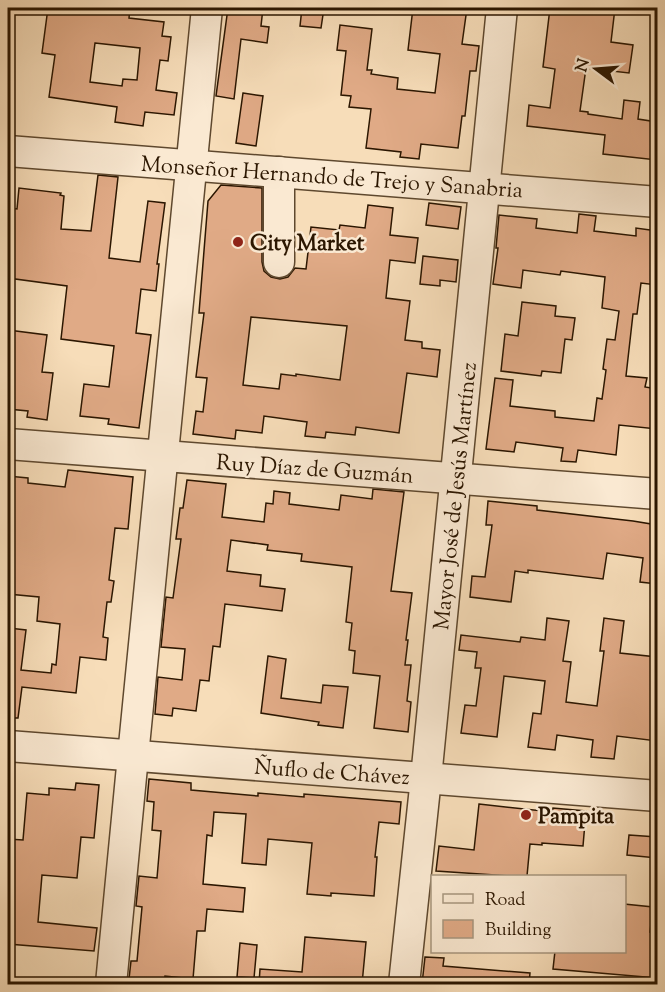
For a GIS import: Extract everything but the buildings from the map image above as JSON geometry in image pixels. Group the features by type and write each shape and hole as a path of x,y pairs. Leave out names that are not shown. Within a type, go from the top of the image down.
{"street":[{"path":"111,984 207,8"},
{"name":"Mayor José de Jesús Martínez","path":"404,984 502,8"},
{"name":"Monseñor Hernando de Trejo y Sanabria","path":"8,151 657,202"},
{"path":"279,172 279,262"},
{"name":"Ruy Díaz de Guzmán","path":"8,444 657,494"},
{"name":"Ñuflo de Chávez","path":"8,746 657,796"}],"place":[{"name":"City Market","path":"238,242"},
{"name":"Pampita","path":"526,815"}]}
